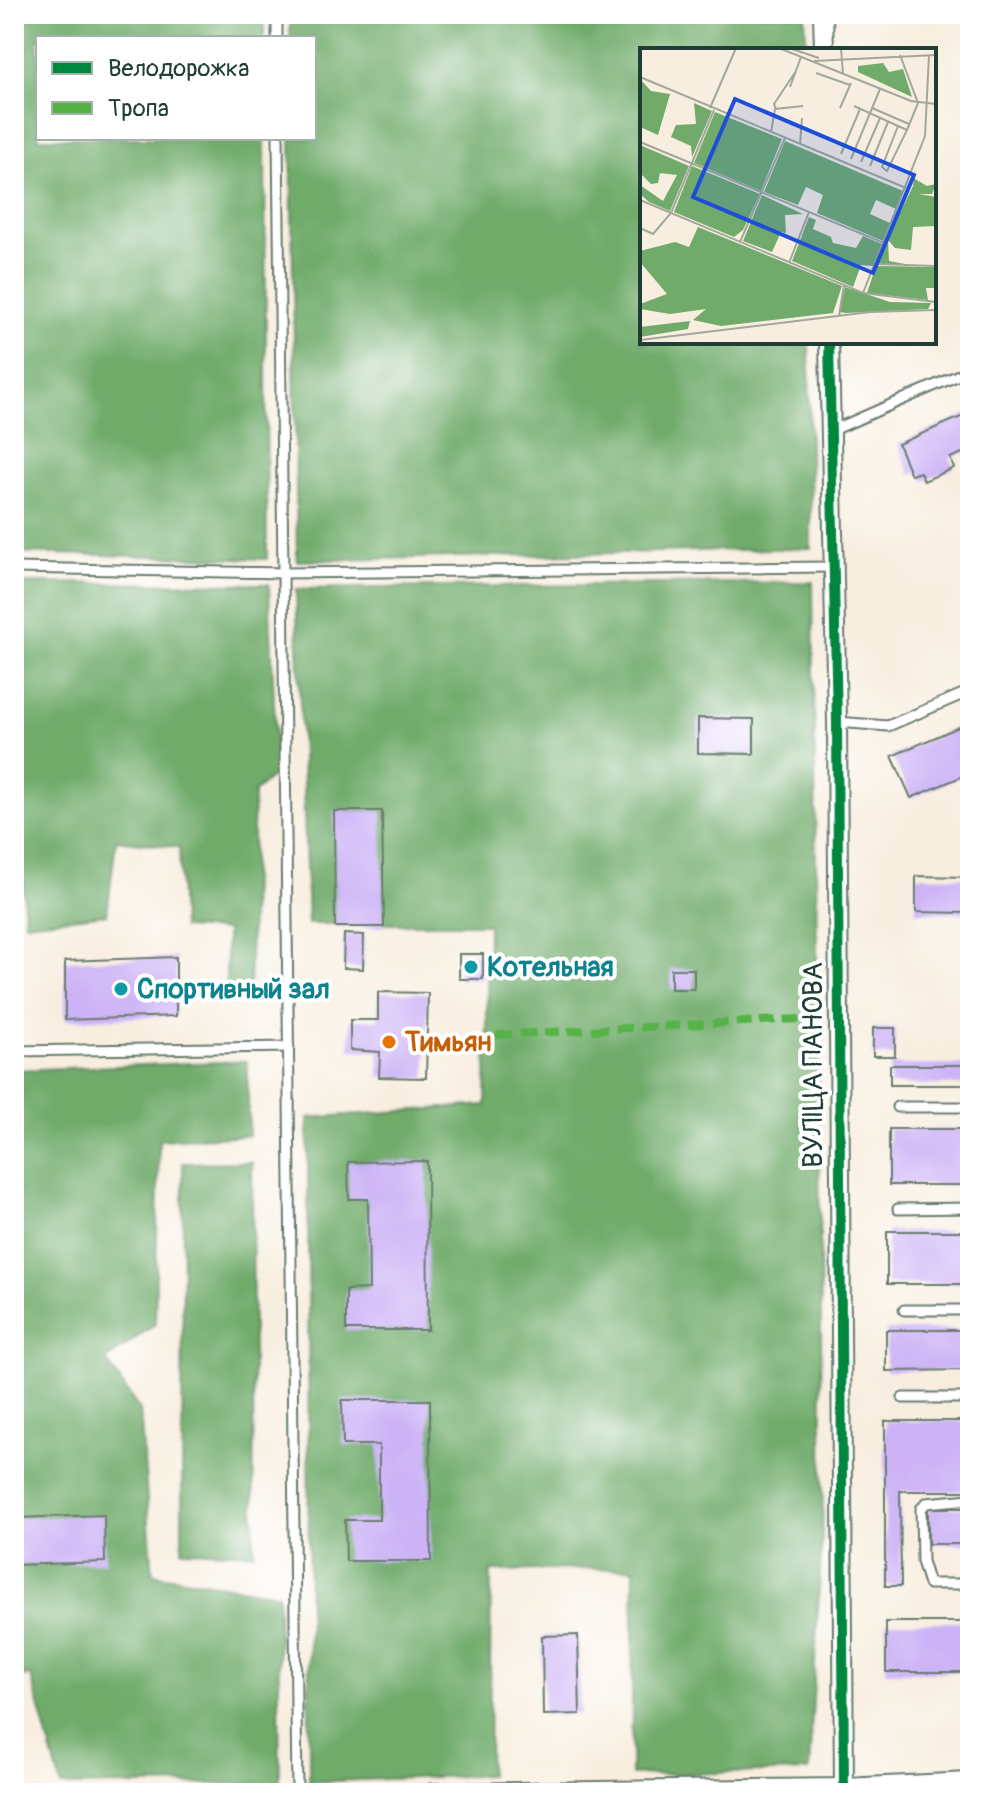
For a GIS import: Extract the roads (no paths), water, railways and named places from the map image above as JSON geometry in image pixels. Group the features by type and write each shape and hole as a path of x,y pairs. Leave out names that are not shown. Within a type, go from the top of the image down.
{"street":[{"path":"823,14 824,48"},
{"name":"ВУЛІЦА ПАНОВА","path":"829,344 837,722 844,1788"},
{"path":"433,1793 844,1788 970,1782"}],"lane":[{"path":"277,14 277,36"},
{"path":"278,140 297,1793"},
{"path":"831,431 970,370"},
{"path":"14,568 284,573 833,567"},
{"path":"837,722 888,726 970,691"},
{"path":"14,1051 289,1047"},
{"path":"897,1107 970,1107"},
{"path":"898,1209 970,1208"},
{"path":"904,1310 970,1310"},
{"path":"903,1398 970,1398"},
{"path":"970,1499 926,1503 921,1509 922,1561 929,1584 970,1584"}],"place":[{"name":"Котельная","path":"471,967"},
{"name":"Спортивный зал","path":"121,989"},
{"name":"Тимьян","path":"389,1042"}]}
